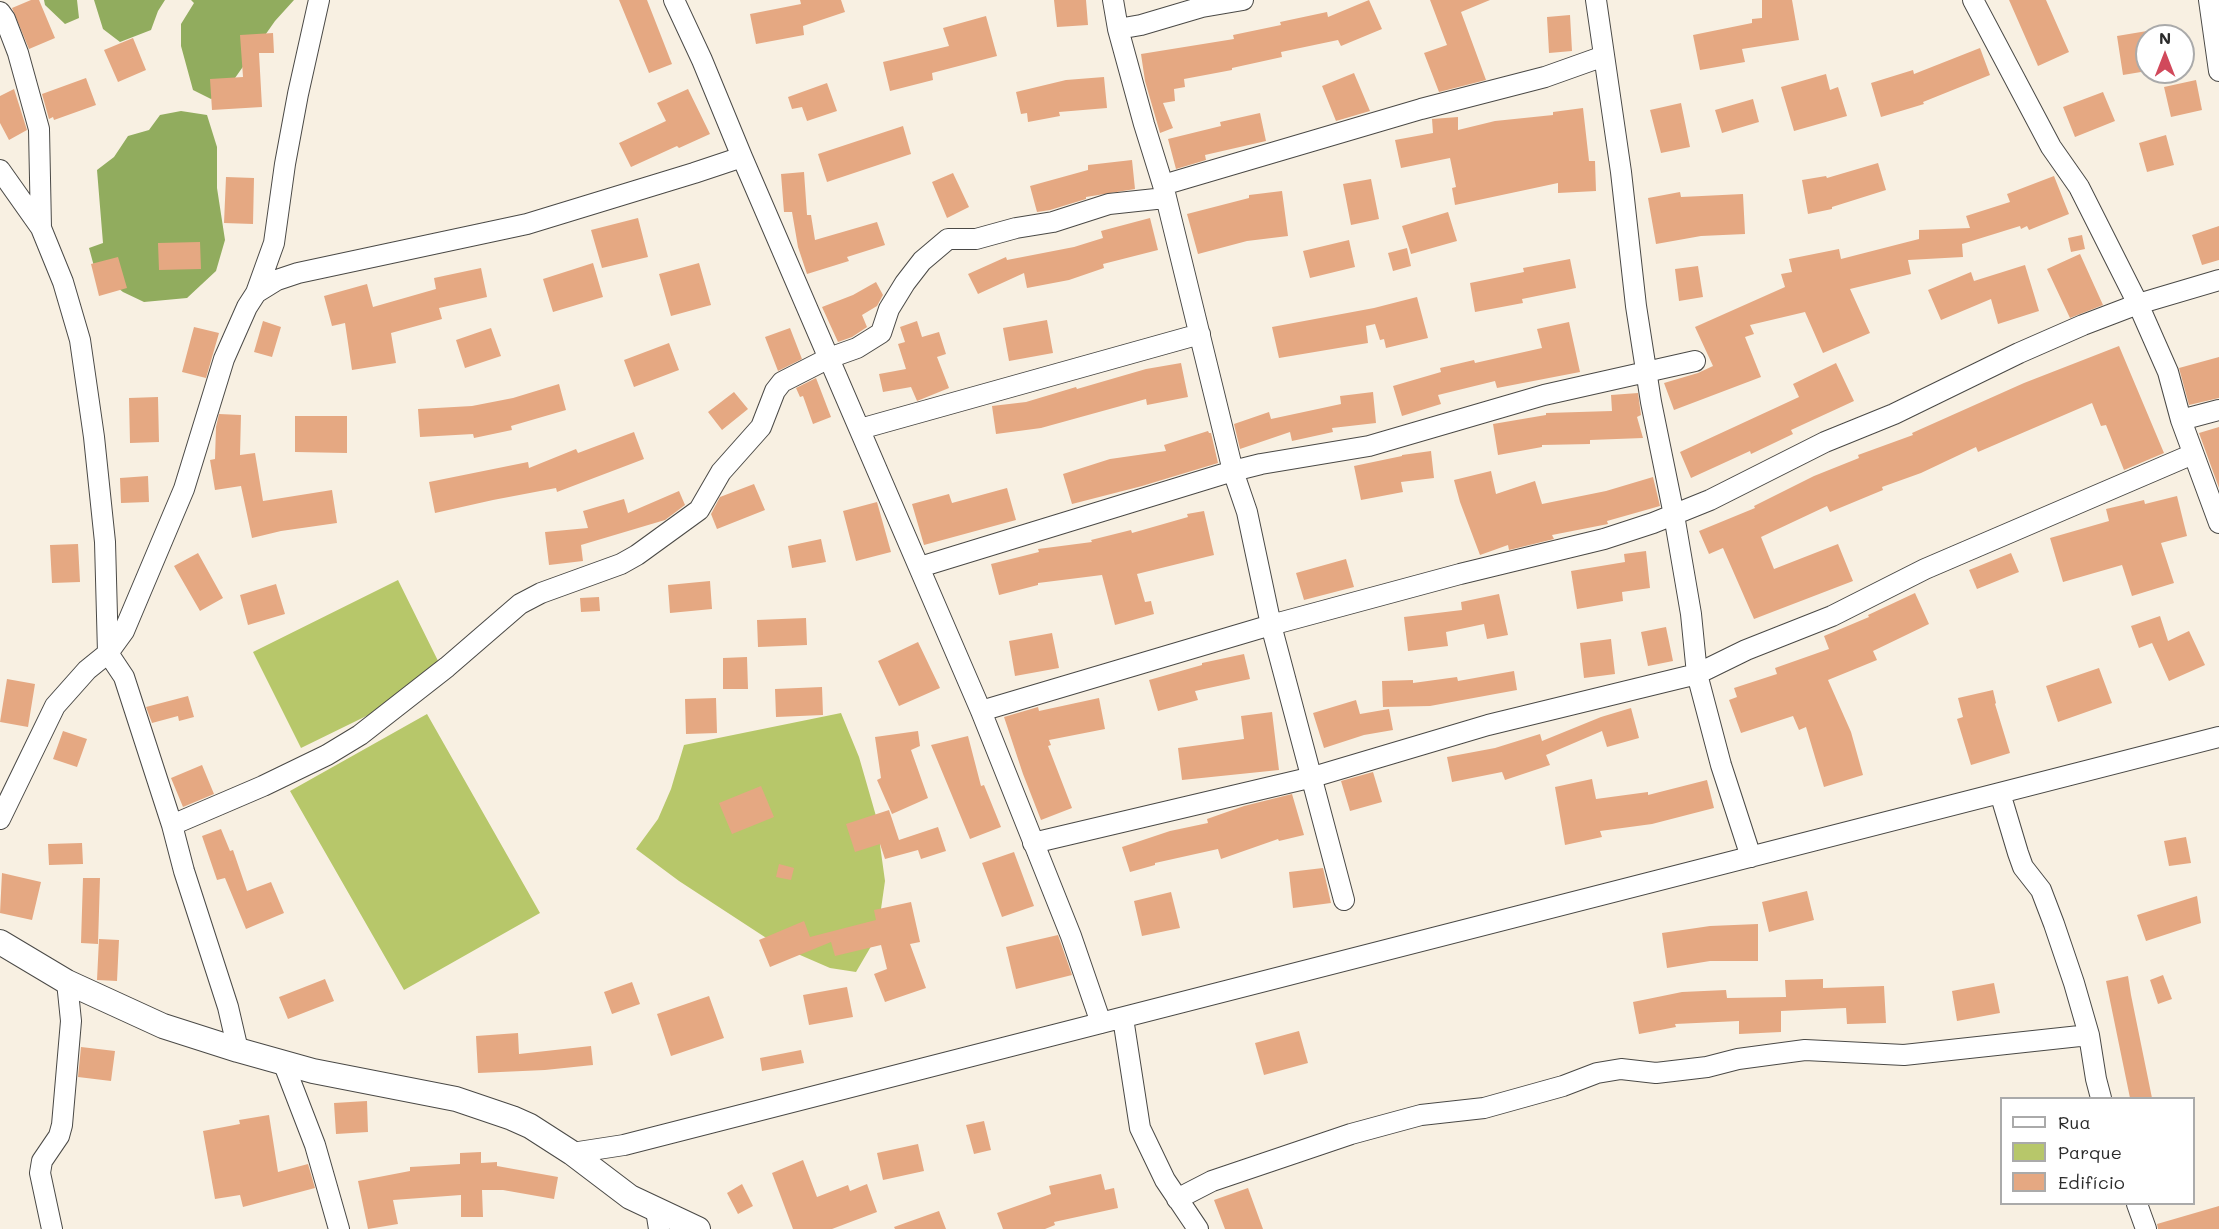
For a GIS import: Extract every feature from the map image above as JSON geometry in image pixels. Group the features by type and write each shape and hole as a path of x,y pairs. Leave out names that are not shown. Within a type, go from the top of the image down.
{"street":[{"path":"0,819 55,706 87,670 108,653 124,631 184,489 224,359 247,307 256,293 274,243 298,94 320,0"},
{"path":"674,0 702,60 883,487 920,567 981,711 1071,936 1101,1023"},
{"path":"1113,0 1118,29 1164,191 1233,471 1247,512 1271,625 1344,900"},
{"path":"1118,29 1141,25 1202,7 1243,0"},
{"path":"1596,0 1621,172 1633,287 1651,402 1691,614 1697,674 1721,765 1751,857"},
{"path":"1973,0 2046,138 2079,187 2138,304 2168,372 2181,420 2219,523"},
{"path":"2209,0 2219,71"},
{"path":"0,12 18,53 39,129 40,228"},
{"path":"172,825 263,786 327,755 360,735 447,667 520,604 541,593 621,564 699,510 721,472 761,427 775,391 782,382 829,358 857,348 881,333 889,309 905,283 922,261 948,239 976,239 1017,228 1053,222 1109,204 1164,191 1421,109 1545,76 1604,56"},
{"path":"256,293 277,280 298,273 527,224 742,157"},
{"path":"0,171 40,228 63,282 80,340 94,437 105,542 108,653 124,677 228,1007 238,1050"},
{"path":"981,711 1271,625 1460,574 1604,539 1674,515 1710,500 1825,442 1902,410 2019,352 2138,304 2219,280"},
{"path":"860,429 1200,334"},
{"path":"920,567 1233,471 1261,464 1369,446 1544,395 1695,362"},
{"path":"2181,420 2219,410"},
{"path":"1033,843 1313,777 1488,725 1697,674 1746,650 1832,616 1925,569 2193,454"},
{"path":"572,1153 624,1145 2219,737"},
{"path":"2000,793 2023,867 2041,890 2054,924 2089,1035 2101,1097"},
{"path":"0,942 67,982 163,1026 313,1071 456,1099 487,1108 530,1126 572,1153 658,1219 698,1229"},
{"path":"52,1229 40,1173 42,1161 59,1137 62,1125 71,1021 67,982"},
{"path":"1123,1018 1140,1128 1165,1180 1197,1228"},
{"path":"1177,1199 1212,1181 1351,1134 1421,1115 1484,1108 1563,1086 1597,1073 1621,1069 1656,1073 1707,1067 1738,1059 1805,1050 1904,1055 2089,1035"},
{"path":"283,1062 315,1145 339,1229"},
{"path":"2138,1205 2146,1229"}],"green space":[{"path":"44,0 77,0 79,18 65,24 45,5"},
{"path":"94,0 165,0 151,30 120,42 103,29"},
{"path":"191,0 294,0 275,21 228,88 211,99 193,90 181,46 181,24 194,3"},
{"path":"181,111 207,115 217,147 217,188 225,240 216,271 187,298 144,302 123,292 95,270 89,248 103,243 97,170 114,157 128,136 149,130 160,115"},
{"path":"398,580 446,677 301,748 253,652"},
{"path":"841,713 859,757 876,816 885,881 873,943 856,972 830,968 777,945 679,881 636,849 658,819 671,789 684,745"},
{"path":"427,714 540,913 404,990 290,791"}],"building":[{"path":"31,0 39,0 55,38 29,49 12,8"},
{"path":"619,0 647,0 672,64 649,73"},
{"path":"800,0 841,0 845,12 803,26 804,35 756,44 750,14 801,4"},
{"path":"1054,0 1086,0 1088,25 1057,27"},
{"path":"1369,0 1382,29 1341,46 1338,40 1281,52 1282,57 1232,68 1232,70 1184,79 1185,87 1174,89 1175,101 1163,103 1173,128 1160,133 1145,81 1141,54 1234,39 1233,35 1327,12 1328,17"},
{"path":"1430,0 1490,0 1461,12 1486,80 1439,92 1424,53 1447,45"},
{"path":"1762,0 1792,0 1799,40 1742,49 1745,62 1700,70 1693,35 1752,23 1752,19 1762,18"},
{"path":"2009,0 2046,0 2069,52 2038,66"},
{"path":"1570,15 1572,51 1549,53 1547,17"},
{"path":"986,16 997,56 932,73 933,80 890,91 883,62 949,46 943,28"},
{"path":"273,33 274,53 259,53 262,107 212,110 210,79 243,77 240,35"},
{"path":"2135,33 2135,73 2123,75 2117,36"},
{"path":"133,38 146,70 118,82 104,50"},
{"path":"1980,48 1990,75 1923,102 1924,104 1881,117 1871,83 1913,70 1914,74"},
{"path":"1354,73 1370,111 1336,121 1322,86"},
{"path":"1826,74 1830,90 1838,87 1847,116 1794,131 1781,87"},
{"path":"1104,77 1107,108 1059,112 1060,116 1028,122 1027,113 1021,114 1016,92 1066,80"},
{"path":"86,78 96,105 54,120 53,117 49,119 42,94"},
{"path":"2195,80 2202,110 2171,117 2164,87 2195,84"},
{"path":"827,83 837,111 807,121 802,107 792,109 788,97"},
{"path":"14,89 27,130 9,140 0,123 0,96"},
{"path":"688,89 710,134 631,167 619,143 666,121 657,103"},
{"path":"2103,92 2115,121 2075,137 2063,107"},
{"path":"1753,99 1759,122 1722,133 1715,110"},
{"path":"1681,103 1690,147 1661,153 1650,110"},
{"path":"1583,108 1589,161 1595,161 1596,191 1558,193 1558,183 1455,205 1452,188 1456,187 1450,158 1401,168 1395,140 1433,133 1432,119 1458,117 1458,130 1495,121 1553,115 1553,112"},
{"path":"1260,113 1266,141 1205,155 1206,160 1176,169 1168,139 1221,126 1220,122"},
{"path":"903,126 911,154 827,182 818,154"},
{"path":"2166,135 2174,165 2147,172 2139,143"},
{"path":"1132,160 1135,189 1086,197 1086,199 1037,212 1030,186 1088,170 1088,165"},
{"path":"1878,163 1886,190 1832,207 1832,209 1808,214 1802,180 1826,176 1827,178"},
{"path":"804,172 807,215 811,215 815,240 877,222 885,245 847,257 849,261 807,274 798,247 792,212 784,212 781,174"},
{"path":"953,173 969,207 947,218 932,182"},
{"path":"2054,176 2069,214 2029,230 2027,226 2021,229 2020,226 1962,244 1963,257 1908,260 1911,274 1850,289 1870,333 1823,353 1805,312 1750,325 1754,334 1745,337 1761,377 1674,410 1664,383 1713,366 1695,327 1785,287 1781,274 1792,272 1789,259 1839,249 1841,259 1919,239 1919,230 1970,228 1966,216 2010,202 2007,194"},
{"path":"226,177 254,178 253,224 224,223"},
{"path":"1371,179 1379,219 1351,225 1343,184"},
{"path":"1282,191 1288,236 1247,241 1198,254 1187,214 1249,198 1249,195"},
{"path":"1680,192 1681,197 1743,194 1745,234 1701,236 1656,244 1648,198"},
{"path":"1448,212 1457,241 1411,254 1402,226"},
{"path":"638,218 648,257 602,268 591,230"},
{"path":"1150,218 1158,250 1103,264 1104,268 1069,280 1027,288 1024,273 978,294 968,274 1006,257 1007,260 1074,247 1103,238 1101,231"},
{"path":"2219,226 2219,260 2202,265 2192,235"},
{"path":"2082,235 2085,249 2071,252 2068,238"},
{"path":"1349,240 1355,267 1310,278 1303,251"},
{"path":"200,242 201,269 159,270 158,243"},
{"path":"1407,248 1411,266 1393,271 1388,253"},
{"path":"2080,254 2103,305 2070,318 2047,269"},
{"path":"118,257 127,288 99,296 91,264"},
{"path":"1570,259 1576,288 1522,299 1523,303 1475,312 1470,283 1524,272 1523,268"},
{"path":"593,263 603,297 553,312 543,279"},
{"path":"699,263 711,305 671,316 659,274"},
{"path":"2025,265 2039,311 1998,324 1991,299 1941,320 1928,290 1971,272 1974,281"},
{"path":"1698,266 1703,297 1679,301 1675,269"},
{"path":"481,268 487,297 439,308 442,319 391,333 396,363 352,370 345,323 332,326 324,296 367,284 373,307 436,289 434,278"},
{"path":"876,282 883,295 877,306 862,315 867,327 852,337 838,342 822,307 853,295"},
{"path":"1417,297 1428,338 1386,348 1384,339 1380,340 1375,324 1366,326 1368,343 1279,358 1272,327 1374,308"},
{"path":"1047,320 1053,353 1009,361 1003,328"},
{"path":"263,321 281,327 272,357 254,352"},
{"path":"917,321 922,337 939,332 946,354 937,357 949,388 917,401 911,387 883,392 879,374 906,369 898,344 905,342 900,327"},
{"path":"1569,322 1580,372 1497,388 1495,381 1438,395 1441,404 1402,416 1393,386 1441,372 1440,368 1474,360 1475,363 1542,348 1537,329"},
{"path":"194,327 219,333 206,378 182,372"},
{"path":"491,328 501,356 465,368 456,340"},
{"path":"790,328 802,359 778,371 765,337"},
{"path":"669,343 679,370 634,387 624,360"},
{"path":"2119,346 2164,453 2124,470 2106,425 2101,426 2092,403 1978,452 1976,447 1830,512 1827,506 1761,537 1774,569 1838,544 1853,581 1754,619 1723,548 1709,554 1699,531 1755,508 1754,506 1814,476 1859,458 1858,455 1913,435 1912,433 2024,383"},
{"path":"2219,357 2219,398 2189,405 2179,368"},
{"path":"1181,363 1188,397 1147,405 1146,399 1041,428 996,434 992,406 1026,402 1146,369"},
{"path":"1836,363 1854,401 1791,430 1793,434 1751,454 1750,451 1691,478 1680,452 1799,397 1793,384"},
{"path":"816,378 831,417 813,424 803,396 800,397 796,388"},
{"path":"559,384 566,410 511,426 512,430 474,438 473,434 420,437 418,409 472,406 513,398"},
{"path":"734,392 748,409 722,430 708,412"},
{"path":"1373,392 1376,423 1332,428 1333,432 1292,441 1290,432 1240,449 1234,424 1269,412 1271,419 1341,404 1340,396"},
{"path":"1638,393 1641,415 1637,417 1643,438 1590,440 1590,444 1542,445 1542,447 1498,455 1493,424 1546,415 1546,413 1612,411 1611,395"},
{"path":"158,397 159,442 130,443 129,398"},
{"path":"219,414 241,415 240,455 255,453 263,501 332,490 337,523 281,531 252,538 241,486 215,490 210,460 215,459 216,427"},
{"path":"295,416 347,416 347,453 295,452"},
{"path":"2219,427 2219,488 2199,433"},
{"path":"1208,431 1211,433 1218,463 1072,504 1063,474 1110,459 1166,451 1164,445"},
{"path":"634,432 644,459 557,492 556,488 435,513 429,482 528,462 529,468 576,449 578,453"},
{"path":"1431,451 1434,478 1401,482 1403,492 1361,500 1354,466"},
{"path":"1491,471 1496,494 1535,481 1542,504 1606,491 1653,477 1660,506 1607,521 1608,524 1552,535 1554,539 1509,550 1508,545 1480,555 1454,480"},
{"path":"148,476 149,502 121,503 120,478"},
{"path":"754,484 765,510 717,529 711,514 720,497"},
{"path":"1007,488 1016,520 924,545 912,504 949,494 952,503"},
{"path":"679,491 685,505 665,520 581,545 583,561 549,565 545,532 588,528 583,511 624,499 628,513"},
{"path":"2177,496 2187,536 2161,543 2174,583 2132,596 2122,565 2063,582 2050,538 2109,521 2106,509 2144,500 2145,504"},
{"path":"877,502 891,552 856,561 843,511"},
{"path":"1204,511 1214,555 1137,574 1145,602 1151,601 1154,614 1115,625 1102,575 1038,583 1038,585 999,595 991,564 1039,552 1038,549 1092,542 1091,540 1131,530 1132,533 1188,517 1187,514"},
{"path":"821,539 826,562 792,568 788,546"},
{"path":"78,544 80,582 52,583 50,545"},
{"path":"1646,551 1650,588 1622,592 1623,601 1577,609 1571,571 1625,562 1624,554"},
{"path":"198,553 223,598 200,611 174,566"},
{"path":"2011,553 2019,572 1977,589 1969,570"},
{"path":"1346,559 1354,587 1304,600 1296,573"},
{"path":"710,581 712,609 670,613 668,585"},
{"path":"276,584 285,614 248,625 240,595"},
{"path":"1915,593 1929,624 1873,651 1877,660 1828,680 1851,732 1863,775 1824,787 1806,727 1799,730 1793,716 1741,733 1729,700 1737,697 1734,688 1777,674 1775,668 1829,649 1824,636 1869,617 1868,615"},
{"path":"1499,594 1508,635 1487,639 1484,624 1446,632 1448,646 1408,651 1404,617 1462,610 1461,602"},
{"path":"599,597 600,611 581,612 580,598"},
{"path":"2160,616 2168,641 2189,631 2205,665 2169,681 2152,643 2139,648 2131,626"},
{"path":"806,618 807,645 758,647 757,620"},
{"path":"1666,627 1673,661 1648,666 1641,632"},
{"path":"1052,633 1059,668 1015,676 1009,641"},
{"path":"1611,639 1615,674 1584,678 1580,643"},
{"path":"918,642 940,688 899,706 878,661"},
{"path":"1244,654 1250,679 1195,691 1198,700 1158,711 1149,680 1202,665 1202,663"},
{"path":"747,657 748,689 723,689 723,658"},
{"path":"2099,668 2112,703 2058,722 2046,686"},
{"path":"1514,671 1517,690 1430,706 1383,707 1382,681 1413,680 1413,683 1457,677 1458,681"},
{"path":"7,679 35,684 28,727 0,722"},
{"path":"822,687 823,715 776,717 775,689"},
{"path":"1993,690 2010,753 1971,765 1957,719 1963,717 1958,698"},
{"path":"188,696 194,717 179,721 178,716 152,723 146,707"},
{"path":"716,698 717,733 686,734 685,699"},
{"path":"1099,698 1105,729 1049,740 1051,745 1048,746 1072,808 1041,820 1004,717 1038,707 1039,711"},
{"path":"1356,700 1360,714 1389,709 1393,730 1364,735 1324,748 1313,713"},
{"path":"1631,708 1639,738 1607,747 1602,731 1546,755 1550,765 1505,780 1502,772 1452,782 1447,757 1495,748 1540,734 1542,741 1601,717"},
{"path":"1272,712 1279,770 1182,780 1178,748 1244,739 1241,716"},
{"path":"63,731 87,739 77,767 53,759"},
{"path":"918,731 920,746 911,750 928,798 892,814 877,780 881,778 875,737"},
{"path":"968,736 981,786 984,785 1001,827 970,839 931,745"},
{"path":"202,765 214,794 183,807 171,778"},
{"path":"1373,772 1382,802 1350,811 1341,781"},
{"path":"1592,779 1596,799 1648,792 1648,795 1707,780 1714,808 1652,824 1600,831 1602,837 1565,845 1555,787"},
{"path":"761,786 774,817 732,834 719,803"},
{"path":"1292,794 1304,835 1279,841 1278,839 1221,859 1218,849 1155,863 1155,865 1130,872 1122,847 1170,831 1208,823 1207,819 1244,806"},
{"path":"889,810 899,840 938,827 946,851 921,859 918,850 885,859 880,844 855,852 846,824"},
{"path":"221,829 230,851 233,850 247,891 271,882 284,913 246,929 225,878 217,880 202,836"},
{"path":"2186,837 2191,863 2169,866 2164,841"},
{"path":"82,843 83,864 49,865 48,844"},
{"path":"1014,852 1034,906 1002,917 982,863"},
{"path":"779,864 794,868 791,880 776,877"},
{"path":"1323,868 1331,903 1293,908 1289,872"},
{"path":"2,873 41,882 32,920 0,913"},
{"path":"83,878 100,878 98,944 81,943"},
{"path":"1807,891 1814,920 1769,932 1762,902"},
{"path":"1171,892 1180,928 1142,936 1134,901"},
{"path":"2197,896 2201,923 2146,941 2137,915"},
{"path":"911,902 920,942 910,944 926,988 885,1002 874,974 887,969 881,945 835,956 831,942 770,967 759,940 804,921 810,937 876,920 874,910"},
{"path":"1758,924 1758,961 1710,961 1667,968 1662,933 1710,926"},
{"path":"1058,935 1072,975 1016,989 1006,947"},
{"path":"99,939 119,940 117,981 97,980"},
{"path":"2163,975 2172,999 2158,1004 2150,980"},
{"path":"2128,976 2152,1097 2130,1097 2106,981"},
{"path":"325,979 334,1001 288,1019 279,997"},
{"path":"1823,979 1823,988 1884,986 1886,1023 1847,1024 1846,1008 1781,1011 1781,1032 1739,1034 1739,1021 1675,1024 1676,1027 1639,1034 1633,1002 1682,992 1726,990 1727,998 1786,997 1785,980"},
{"path":"632,982 640,1004 612,1014 604,992"},
{"path":"1994,983 2000,1013 1957,1021 1952,991"},
{"path":"847,987 853,1017 809,1025 803,995"},
{"path":"709,996 724,1038 671,1056 657,1014"},
{"path":"1299,1031 1308,1063 1264,1075 1255,1043"},
{"path":"518,1033 519,1054 591,1046 593,1065 478,1073 476,1036"},
{"path":"81,1047 115,1051 111,1081 78,1077"},
{"path":"801,1050 804,1063 762,1071 760,1058"},
{"path":"367,1101 368,1132 336,1134 334,1103"},
{"path":"269,1115 278,1172 308,1164 315,1188 243,1207 240,1195 215,1199 203,1131 240,1124 239,1120"},
{"path":"984,1121 991,1150 974,1154 966,1125"},
{"path":"918,1144 924,1171 883,1180 877,1153"},
{"path":"481,1152 481,1163 497,1162 497,1166 558,1177 554,1199 503,1190 482,1190 483,1217 461,1217 461,1195 393,1200 398,1224 368,1229 358,1181 410,1171 410,1167 460,1164 460,1153"},
{"path":"803,1160 817,1197 848,1185 850,1191 867,1184 877,1212 832,1229 793,1229 772,1173"},
{"path":"1101,1174 1105,1190 1114,1188 1118,1208 1054,1222 1055,1225 1045,1229 1003,1229 997,1213 1051,1194 1049,1186"},
{"path":"742,1184 753,1206 738,1214 727,1193"},
{"path":"1248,1188 1263,1229 1225,1229 1214,1200"},
{"path":"2219,1206 2219,1229 2158,1229 2157,1224"},
{"path":"939,1211 946,1229 895,1229 894,1227"}]}
